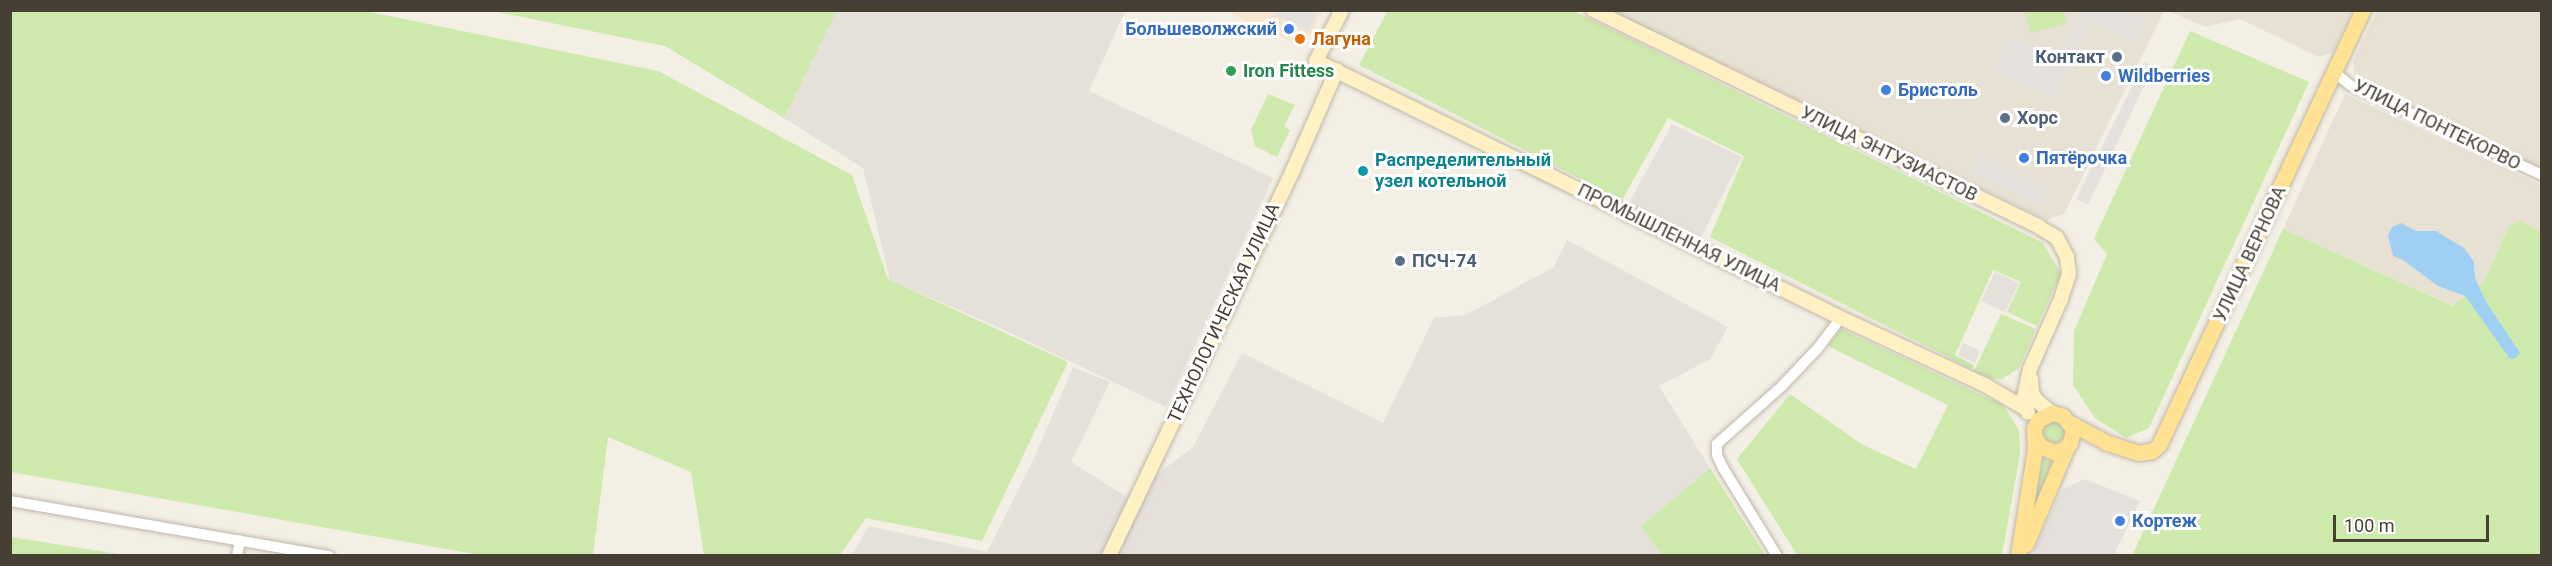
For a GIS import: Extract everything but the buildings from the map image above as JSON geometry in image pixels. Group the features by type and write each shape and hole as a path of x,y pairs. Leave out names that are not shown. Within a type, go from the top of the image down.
{"main road":[{"name":"УЛИЦА ВЕРНОВА","path":"2068,445 2086,439 2105,442 2138,453 2152,451 2159,445 2363,10"},
{"path":"2052,413 2063,416 2070,423 2073,435 2019,555 2038,420 2052,413"},
{"name":"УЛИЦА ВЕРНОВА","path":"2070,423 2105,442"},
{"path":"2035,433 2046,450 2054,452 2068,445"}],"street":[{"name":"ПРОМЫШЛЕННАЯ УЛИЦА","path":"1342,10 1316,60 1841,318 1985,385 2026,409"},
{"name":"УЛИЦА ЭНТУЗИАСТОВ","path":"1593,10 2030,222 2057,238 2067,257 2069,274 2060,301 2030,369 2025,396 2026,409 2035,433"},
{"name":"ТЕХНОЛОГИЧЕСКАЯ УЛИЦА","path":"1109,555 1293,170 1337,70"},
{"name":"УЛИЦА ПОНТЕКОРВО","path":"2334,72 2350,85 2541,175"},
{"path":"1778,555 1723,468 1717,455 1717,444 1782,386 1818,348 1841,318"},
{"path":"2030,369 2032,393 2037,401 2052,413"},
{"path":"10,501 329,555"},
{"path":"237,555 240,540"}],"shaded area":[{"path":"1276,10 1319,11 1308,32 1274,15"},
{"path":"837,11 1125,11 1089,91 1273,178 1166,407 991,324 890,280 863,168 784,118"},
{"name":"Большеволжский","path":"1226,11 1323,11 1304,48"},
{"path":"1611,11 2164,11 2064,214 2047,220"},
{"path":"2082,11 2131,11 2146,18 2135,42 2091,22 2054,98 1994,71 2009,37 2059,58"},
{"path":"2169,11 2352,11 2333,52 2319,57 2240,19 2205,27"},
{"path":"2377,11 2541,11 2541,168 2356,82 2353,61"},
{"path":"2144,62 2153,67 2088,205 2076,199"},
{"path":"2345,94 2541,185 2541,232 2521,221 2510,225 2483,283 2454,306 2283,229"},
{"path":"1672,124 1742,157 1700,239 1628,205"},
{"path":"1981,154 2049,188 2041,205 1973,173"},
{"path":"1567,240 1728,327 1710,359 1659,386 1710,468 1641,526 1661,555 851,556 869,526 987,552 1031,465 1073,367 1110,382 1071,462 1127,497 1193,447 1242,353 1383,423 1434,318 1466,315 1554,267"},
{"path":"1995,272 2019,283 2005,312 1981,301"},
{"path":"1963,343 1980,351 1975,363 1958,355"},
{"path":"2085,479 2140,501 2114,555 2032,555 2062,489"}],"green space":[{"path":"837,10 784,118 665,46 492,11"},
{"path":"1388,10 1574,11 2043,243 2061,274 2037,326 2007,312 2021,282 1993,270 1955,355 1974,365 1972,369 1710,237 1744,156 1668,118 1622,200 1359,65"},
{"path":"10,11 365,11 658,71 852,175 888,279 1068,362 982,541 866,518 840,555 704,555 691,472 608,437 593,555 480,555 11,472"},
{"path":"2024,11 2064,11 2067,23 2031,33"},
{"path":"2190,31 2309,82 2149,428 2126,438 2095,418 2073,385 2074,331 2107,254 2094,239"},
{"path":"1268,94 1295,105 1284,126 1290,130 1277,157 1255,146 1251,130"},
{"path":"2521,221 2541,232 2541,555 2132,556 2283,229 2453,306 2483,283 2510,225"},
{"path":"2001,314 2036,329 2019,368 2002,379 1991,379 1974,371"},
{"path":"1841,329 2003,405 2019,430 2020,454 2002,555 1797,555 1737,459 1790,394 1863,445 1916,469 1948,405 1828,346"},
{"path":"2050,421 2058,421 2065,428 2065,436 2058,443 2050,443 2043,436 2043,428"},
{"path":"2043,458 2055,462 2037,500 2034,499"},
{"path":"1710,468 1765,555 1661,555 1641,526"},
{"path":"11,537 125,555 11,555"}],"water":[{"path":"2401,223 2416,231 2436,231 2464,248 2474,262 2475,278 2485,300 2520,353 2516,358 2510,359 2465,296 2438,286 2403,260 2393,256 2388,236 2392,227"}],"place":[{"name":"Большеволжский","path":"1289,29"},
{"name":"Лагуна","path":"1300,39"},
{"name":"Контакт","path":"2117,57"},
{"name":"Iron Fittess","path":"1231,71"},
{"name":"Wildberries","path":"2106,76"},
{"name":"Бристоль","path":"1886,90"},
{"name":"Хорс","path":"2005,118"},
{"name":"Пятёрочка","path":"2024,158"},
{"name":"Распределительный узел котельной","path":"1363,171"},
{"name":"ПСЧ-74","path":"1400,261"},
{"name":"Кортеж","path":"2120,521"}]}
